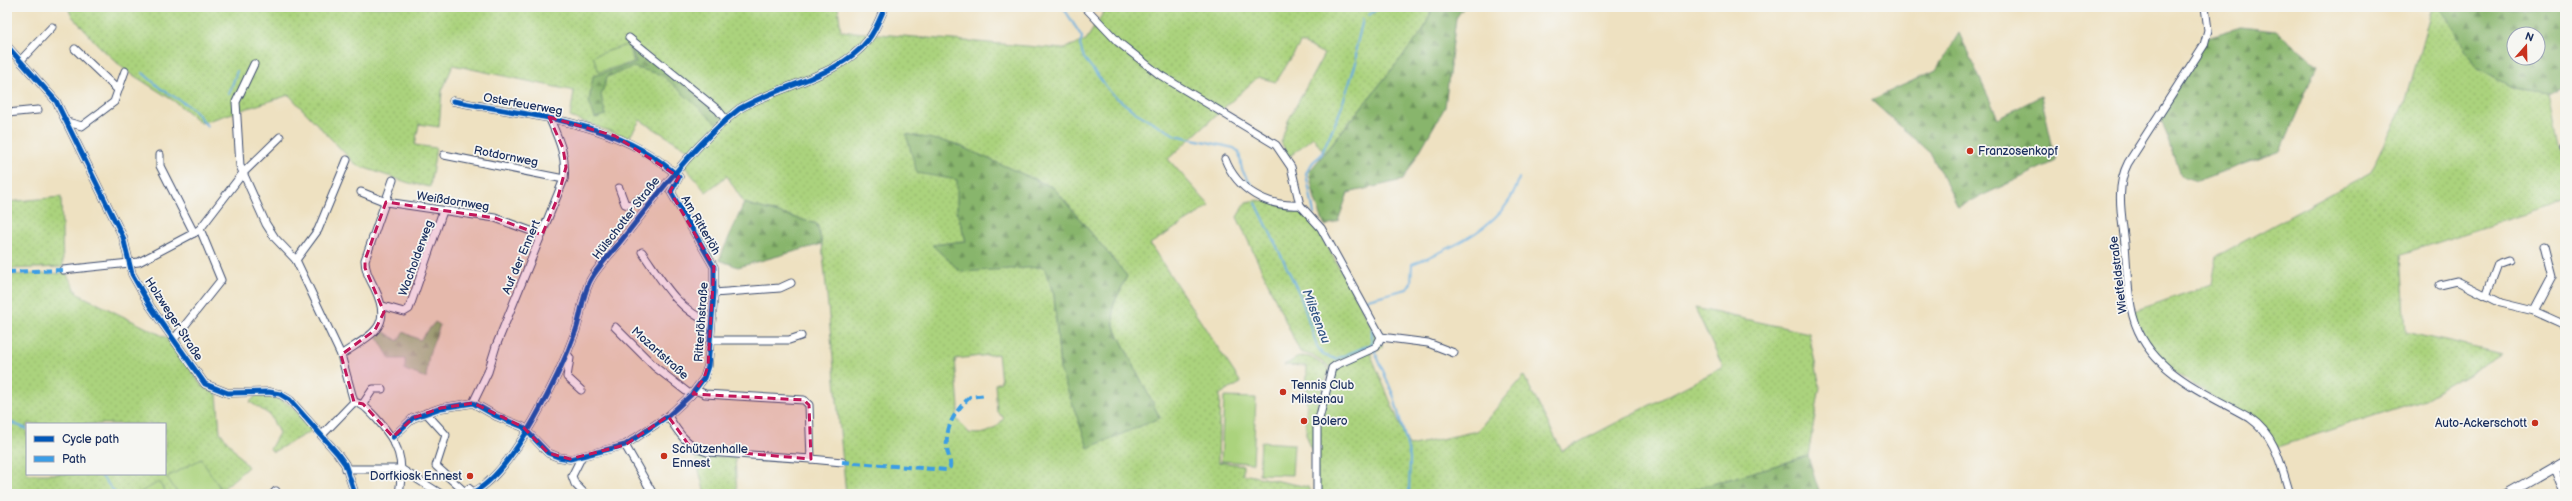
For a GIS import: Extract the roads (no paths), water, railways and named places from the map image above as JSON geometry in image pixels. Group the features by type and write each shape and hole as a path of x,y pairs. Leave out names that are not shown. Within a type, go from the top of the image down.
{"main road":[{"path":"2507,494 2565,461"}],"street":[{"name":"Hülschotter Straße","path":"475,493 495,476 507,462 526,430 567,354 577,328 589,282 674,173 726,120 751,102 819,74 847,58 868,41 885,7"},
{"path":"1085,7 1118,42 1155,71 1275,144 1291,167 1300,205 1322,228 1381,338"},
{"name":"Wietfeldstraße","path":"2205,7 2208,30 2204,45 2128,163 2122,181 2121,207 2133,315 2146,345 2164,367 2250,418 2263,429 2275,448 2290,494"},
{"path":"20,60 52,27"},
{"path":"629,38 718,110 726,120"},
{"name":"Holzweger Straße","path":"7,46 56,101 123,237 132,274 150,306 205,384 228,393 280,394 290,400 338,453 346,469 355,494"},
{"path":"75,49 118,90"},
{"path":"254,64 236,102 238,154 243,173 266,224 275,238 296,260 341,355 354,402"},
{"path":"67,122 82,126 114,102 125,71"},
{"name":"Osterfeuerweg","path":"453,101 549,117 616,136 674,173"},
{"path":"7,113 38,110"},
{"name":"Auf der Ennert","path":"473,403 488,372 496,346 564,179 566,167 563,148 549,117"},
{"path":"63,270 139,262 197,231 243,173 280,137"},
{"path":"160,155 160,166 197,231 221,280 174,339"},
{"name":"Rotdornweg","path":"444,155 564,179"},
{"path":"1226,159 1229,169 1259,199 1300,205"},
{"path":"296,260 318,230 347,160"},
{"name":"Am Ritterlöh","path":"674,173 679,177 671,192 714,267"},
{"path":"341,355 375,330 380,323 383,306 365,268 365,260 393,180"},
{"name":"Hülschotter Straße","path":"619,188 625,204 630,205 640,198 653,200"},
{"name":"Weißdornweg","path":"360,192 386,202 495,218 542,235"},
{"name":"Wacholderweg","path":"383,306 404,312 409,309 443,211"},
{"path":"2534,311 2552,277 2544,246"},
{"path":"642,252 668,292 693,316 710,323"},
{"path":"2486,296 2498,264 2509,260"},
{"name":"Ritterlöhstraße","path":"473,403 526,430 548,452 558,458 581,458 625,445 668,416 693,392 704,378 708,366 710,323 714,293 714,267"},
{"path":"2440,285 2457,281 2501,303 2534,311 2565,325"},
{"name":"Ritterlöhstraße","path":"714,293 780,288 791,284"},
{"name":"Mozartstraße","path":"615,327 655,367 693,392"},
{"name":"Ritterlöhstraße","path":"710,340 789,340 801,336"},
{"path":"1317,494 1317,427 1327,382 1334,366 1376,347 1381,338"},
{"path":"1381,338 1428,343 1454,353"},
{"name":"Hülschotter Straße","path":"567,354 570,358 567,377 581,390"},
{"path":"362,404 373,389 382,389"},
{"path":"693,392 804,400 809,405 811,459"},
{"path":"322,436 354,402"},
{"path":"354,402 362,404 393,437 401,469 399,494"},
{"path":"393,437 413,418 426,413 473,403"},
{"path":"426,413 446,435 436,466 464,493 470,489 475,493"},
{"path":"668,416 688,444 696,449 707,452 842,462"},
{"path":"625,445 653,494"},
{"path":"581,458 572,476 575,484 585,494"},
{"path":"2554,468 2564,494"},
{"path":"346,469 401,469 441,494"}],"waterway":[{"name":"Milstenau","path":"1063,7 1082,37 1080,45 1084,58 1112,94 1135,112 1175,135 1234,148 1239,152 1242,170 1254,189"},
{"path":"1369,15 1380,7"},
{"path":"1314,214 1306,173 1313,162 1321,155 1339,114 1356,63 1356,48 1363,19"},
{"path":"229,94 237,71"},
{"path":"143,73 160,88 192,108 207,126"},
{"path":"1364,300 1407,289 1411,283 1412,264 1444,251 1476,232 1491,221 1504,208 1513,194 1519,178"},
{"name":"Milstenau","path":"1256,203 1300,295 1317,346 1323,355 1336,359 1372,344 1394,397 1410,458 1409,494"},
{"path":"1372,328 1372,343"},
{"path":"7,421 26,429"},
{"path":"101,475 116,494"}],"place":[{"name":"Franzosenkopf","path":"1970,151"},
{"name":"Tennis Club Milstenau","path":"1283,392"},
{"name":"Bolero","path":"1304,421"},
{"name":"Auto-Ackerschott","path":"2535,423"},
{"name":"Schützenhalle Ennest","path":"664,456"},
{"name":"Dorfkiosk Ennest","path":"470,476"}]}
